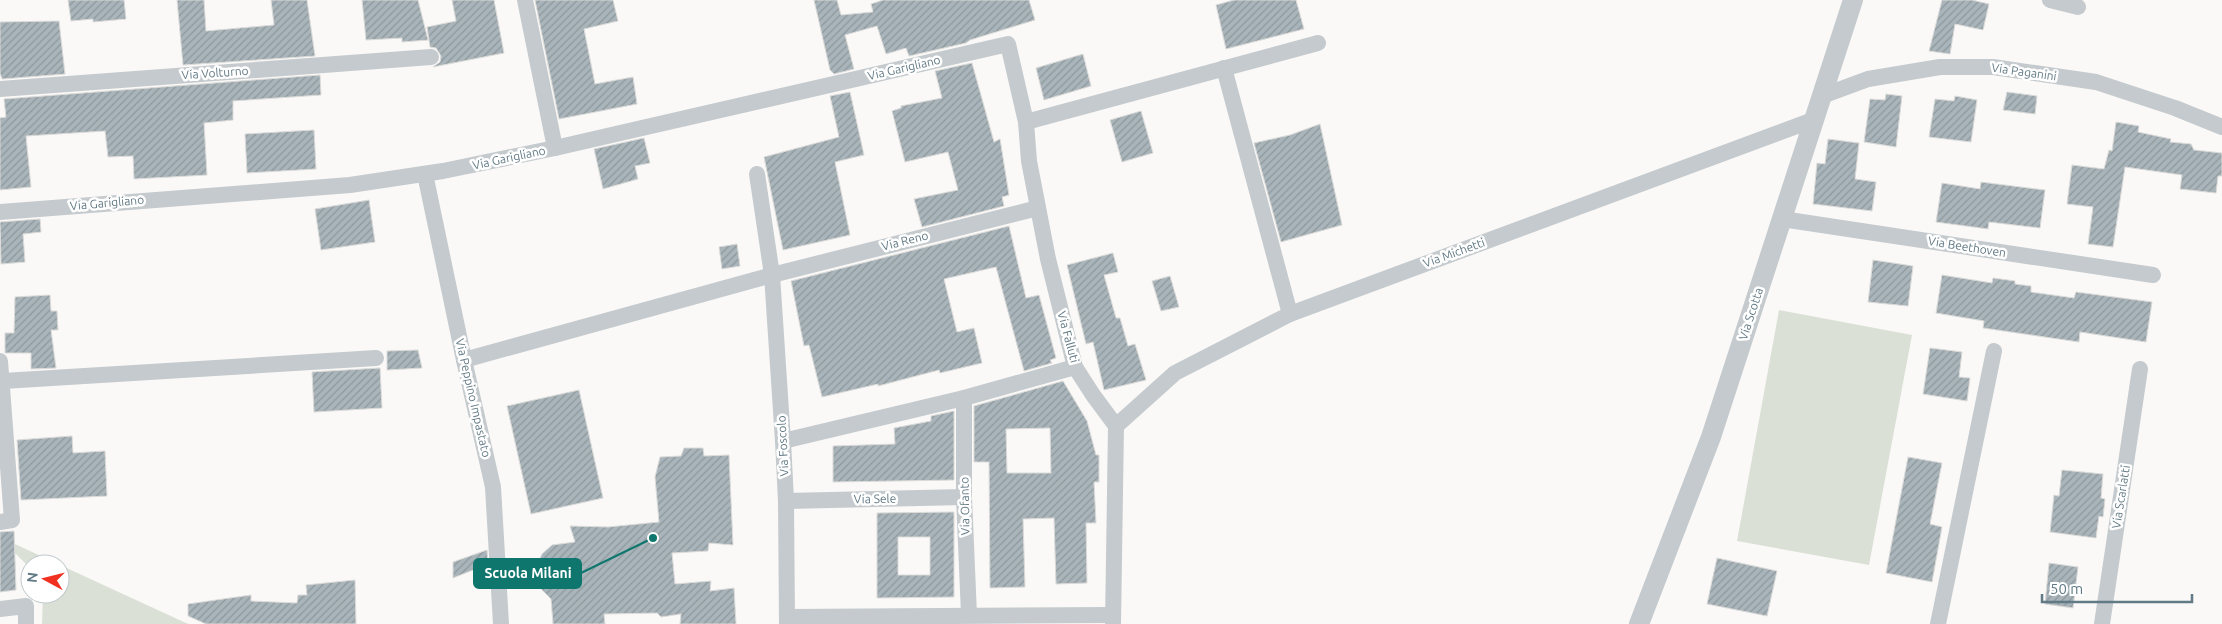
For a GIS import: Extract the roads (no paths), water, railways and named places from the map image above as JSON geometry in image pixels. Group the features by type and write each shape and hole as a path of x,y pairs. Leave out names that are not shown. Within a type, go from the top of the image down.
{"street":[{"path":"525,0 556,148"},
{"name":"Via Scotta","path":"1639,624 1711,437 1853,0"},
{"path":"2050,0 2078,8"},
{"path":"1026,122 1318,43"},
{"name":"Via Garigliano","path":"0,212 350,186 425,174 556,148 1008,44"},
{"name":"Via Falluti","path":"1008,44 1026,122 1029,161 1048,259 1075,367 1116,426"},
{"name":"Via Volturno","path":"0,89 431,57"},
{"name":"Via Paganini","path":"1822,96 1868,79 1940,67 1993,67 2096,82 2175,108 2222,127"},
{"path":"1224,68 1290,314"},
{"name":"Via Michetti","path":"1116,426 1175,373 1290,314 1813,120"},
{"name":"Via Peppino Impastato","path":"425,174 493,487 501,624"},
{"name":"Via Foscolo","path":"757,174 772,275 786,502 787,620"},
{"name":"Via Reno","path":"464,360 772,275 1038,208"},
{"name":"Via Beethoven","path":"1782,219 2153,275"},
{"path":"1938,624 1994,352"},
{"path":"3,381 376,358"},
{"path":"0,362 3,381 6,521"},
{"path":"783,441 964,398 1075,367"},
{"name":"Via Scarlatti","path":"2102,624 2140,369"},
{"name":"Via Ofanto","path":"964,398 964,497 969,615"},
{"path":"787,620 969,615 1113,620 1116,426"},
{"name":"Via Sele","path":"786,502 964,497"},
{"path":"0,608 26,606 26,624"}],"place":[{"name":"Scuola Milani","path":"653,538"}]}
